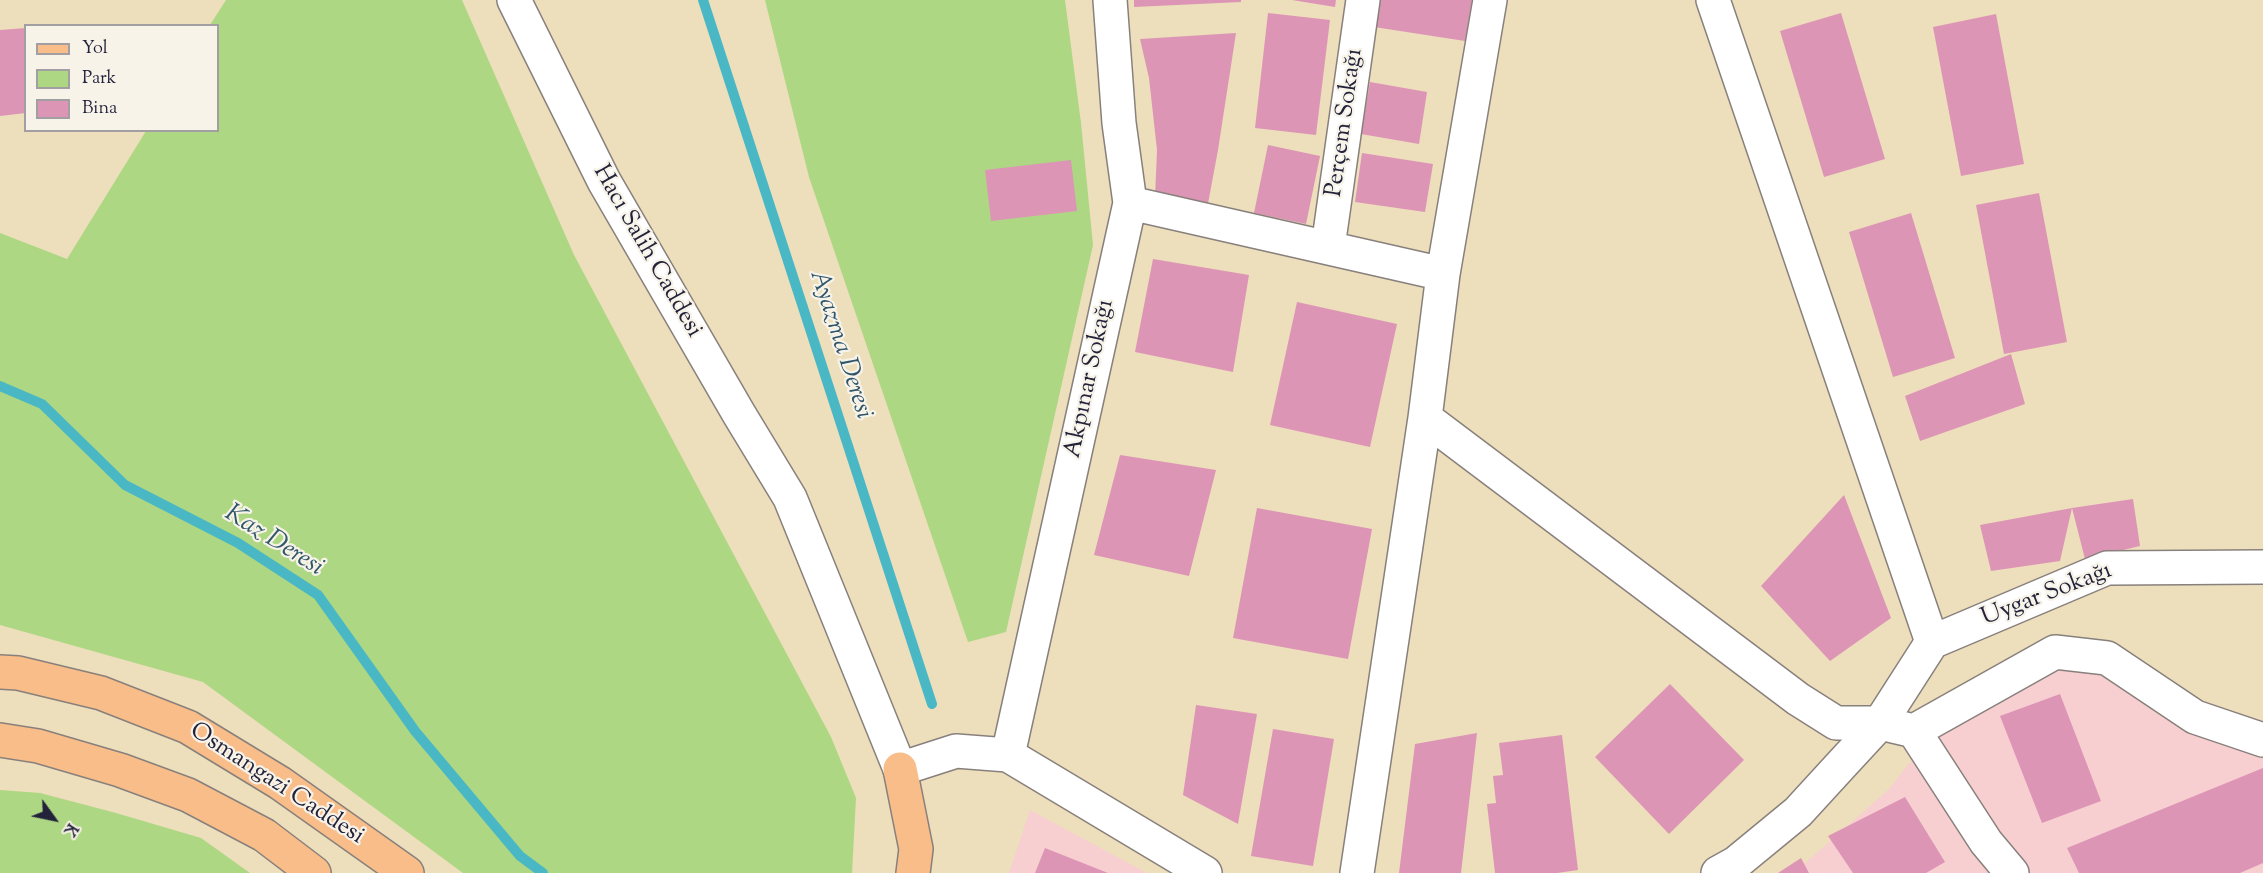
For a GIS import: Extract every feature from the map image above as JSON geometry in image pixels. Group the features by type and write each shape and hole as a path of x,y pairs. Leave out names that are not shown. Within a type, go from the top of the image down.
{"main road":[{"name":"Osmangazi Caddesi","path":"0,672 18,673 101,693 188,727 280,783 407,873"},
{"name":"Osmangazi Caddesi","path":"0,740 38,746 120,770 188,795 264,835 314,873"},
{"path":"896,873 899,863 900,769"},
{"path":"900,769 916,849 914,873"}],"street":[{"name":"Hacı Salih Caddesi","path":"514,0 604,181 738,414 790,498 900,769"},
{"name":"Akpınar Sokağı","path":"1008,755 1130,203 1119,123 1110,0"},
{"name":"Perçem Sokağı","path":"1328,247 1363,0"},
{"path":"1357,873 1425,418 1443,274 1490,0"},
{"path":"1713,0 1932,642 1880,723 1798,812 1736,863 1718,873"},
{"path":"1130,203 1443,274"},
{"path":"1425,418 1798,699 1836,723 1880,723 1914,730 2055,652 2107,658 2195,717 2263,740"},
{"name":"Uygar Sokağı","path":"1932,642 2107,568 2263,567"},
{"path":"1914,730 1986,842 2012,873"},
{"path":"900,769 956,751 1008,755 1204,873"}],"shaded area":[{"path":"2118,643 2228,733 2263,746 2263,873 1794,873 1889,789 1957,702"},
{"path":"1030,810 1147,873 1009,873"}],"green space":[{"path":"226,0 462,0 574,255 831,737 856,798 852,873 463,873 203,682 0,625 0,233 67,259 145,132 219,132 219,24 211,24"},
{"path":"765,0 1065,0 1081,123 1093,245 1006,632 968,642 809,177"},
{"path":"0,790 40,793 201,838 250,873 0,873"}],"building":[{"path":"1134,0 1241,0 1241,2 1134,7"},
{"path":"1292,0 1336,0 1335,7"},
{"path":"1378,0 1472,0 1465,41 1374,27"},
{"path":"1268,13 1330,20 1316,135 1255,128"},
{"path":"1841,13 1885,159 1824,177 1780,31"},
{"path":"1996,14 2024,164 1961,176 1933,27"},
{"path":"24,28 24,113 0,116 0,30"},
{"path":"1236,33 1207,209 1155,198 1157,150 1149,78 1140,39"},
{"path":"1370,82 1427,92 1419,144 1361,134"},
{"path":"1268,145 1320,156 1306,224 1254,213"},
{"path":"1362,153 1433,164 1425,212 1355,202"},
{"path":"1071,160 1077,211 991,221 985,170"},
{"path":"2039,193 2067,342 2004,354 1976,205"},
{"path":"1911,213 1955,358 1893,377 1849,232"},
{"path":"1153,259 1249,275 1233,372 1135,352"},
{"path":"1297,302 1397,324 1370,447 1270,425"},
{"path":"2011,354 2025,404 1920,441 1905,396"},
{"path":"1120,455 1216,470 1189,576 1094,555"},
{"path":"1844,495 1891,618 1830,661 1761,586"},
{"path":"2133,499 2140,546 2085,559 2072,508"},
{"path":"1257,508 1372,529 1348,659 1233,638"},
{"path":"2072,508 2060,561 1991,571 1980,525"},
{"path":"1670,684 1744,760 1669,834 1595,757"},
{"path":"2060,694 2101,801 2042,823 2000,716"},
{"path":"1196,705 1257,714 1238,824 1183,795"},
{"path":"1273,729 1334,739 1313,866 1251,856"},
{"path":"1477,733 1461,873 1399,873 1415,744"},
{"path":"1562,735 1578,870 1557,873 1495,873 1487,804 1496,803 1493,776 1503,775 1499,743"},
{"path":"2263,768 2263,863 2240,873 2079,873 2067,848"},
{"path":"1905,797 1945,862 1926,873 1853,873 1828,836"},
{"path":"1045,848 1108,873 1035,873"},
{"path":"1801,858 1809,873 1778,873"}],"waterway":[{"name":"Ayazma Deresi","path":"703,0 932,704"},
{"name":"Kaz Deresi","path":"0,386 42,404 125,485 238,543 318,595 415,731 520,856 543,873"}]}
